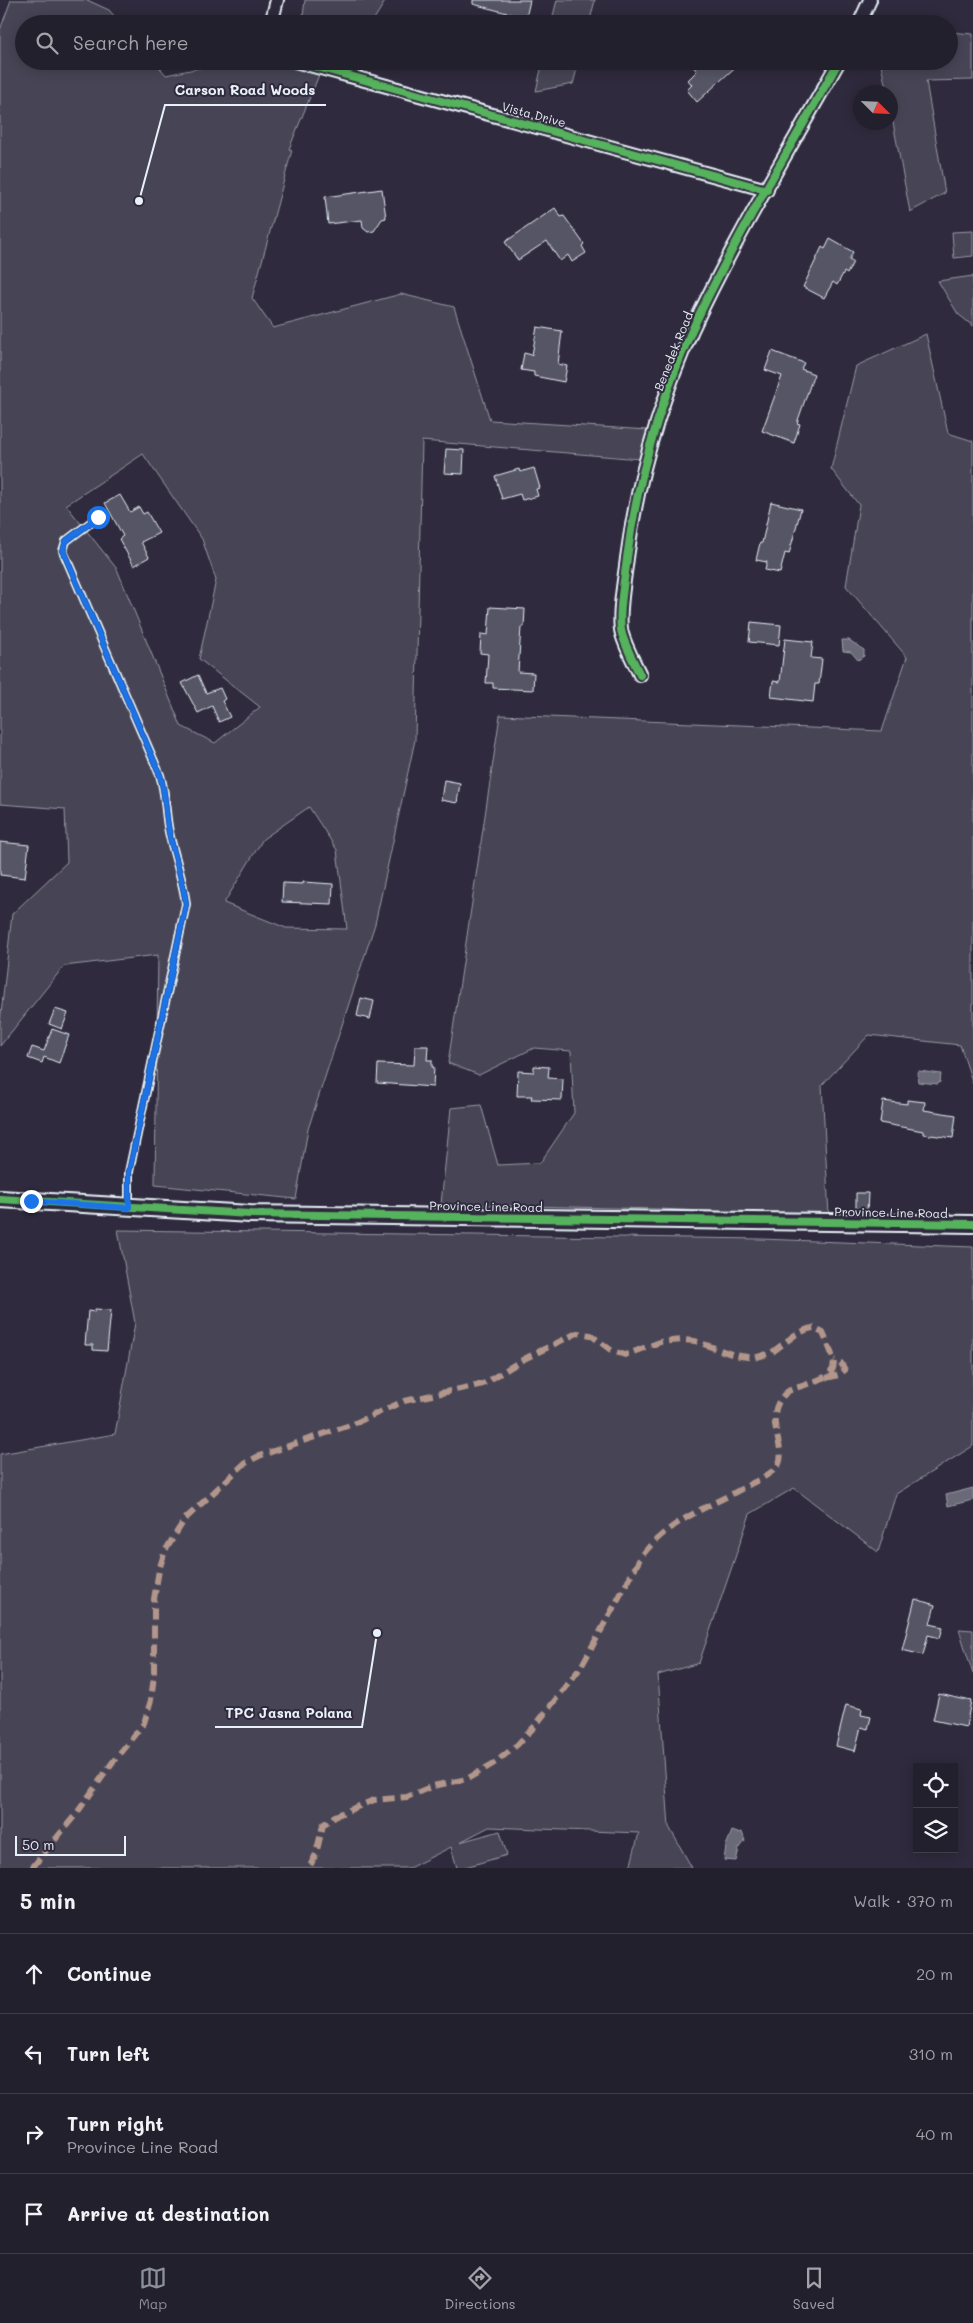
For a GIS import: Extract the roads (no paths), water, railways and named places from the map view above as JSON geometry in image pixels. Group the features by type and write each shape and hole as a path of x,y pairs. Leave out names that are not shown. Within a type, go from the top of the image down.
{"street":[{"path":"273,15 277,0"},
{"path":"863,15 870,0"},
{"name":"Vista Drive","path":"328,70 767,190"},
{"name":"Benedek Road","path":"640,675 622,632 622,597 630,539 641,482 660,416 692,331 711,292 834,70"},
{"name":"Province Line Road","path":"0,1199 129,1208 338,1216 973,1224"}],"lane":[{"path":"98,517 66,541 63,551 160,775 164,789 169,832 184,887 186,904 129,1172 129,1208"}],"water":[{"path":"842,640 849,640 864,650 864,656 858,660 851,652 843,651"},
{"path":"917,1072 941,1074 940,1082 938,1084 918,1082"},
{"path":"973,1488 973,1500 948,1506 946,1495"},
{"path":"732,1831 742,1832 745,1841 739,1849 736,1861 724,1860 726,1846"}],"place":[{"name":"Carson Road Woods","path":"139,201"},
{"name":"TPC Jasna Polana","path":"377,1633"}]}
